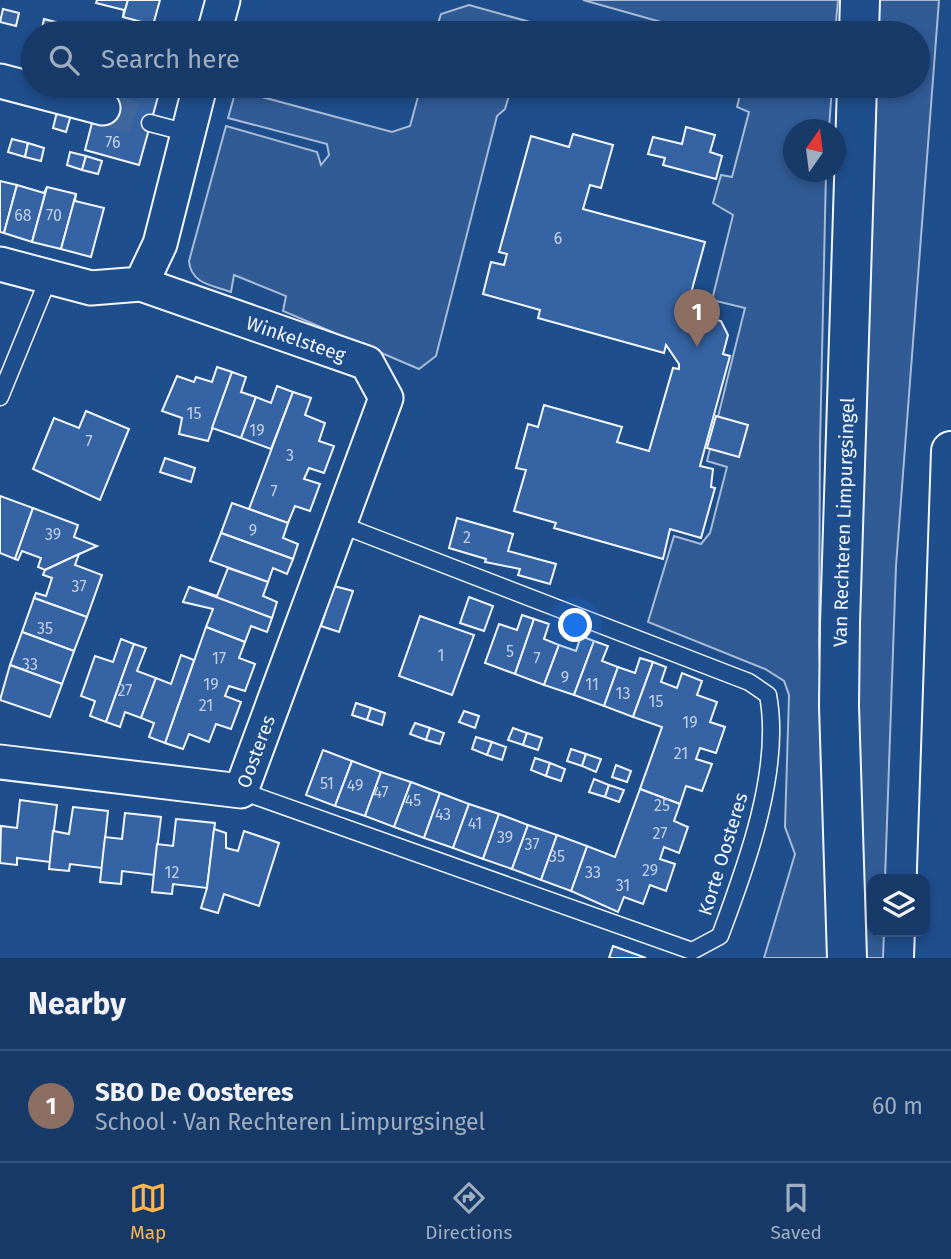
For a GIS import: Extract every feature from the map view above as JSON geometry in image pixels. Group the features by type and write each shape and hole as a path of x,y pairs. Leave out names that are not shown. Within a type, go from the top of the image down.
{"main road":[{"path":"859,21 860,0"},
{"name":"Van Rechteren Limpurgsingel","path":"847,958 839,706 857,98"},
{"path":"934,958 951,451"}],"street":[{"path":"217,21 223,0"},
{"path":"0,81 21,87"},
{"path":"65,98 103,108"},
{"path":"141,284 160,244 198,98"},
{"name":"Winkelsteeg","path":"0,264 91,288 141,284 367,363 386,398 339,524"},
{"name":"Oosteres","path":"0,762 241,791 339,524"}],"lane":[{"path":"150,123 188,133"},
{"path":"0,397 49,276"},
{"name":"Korte Oosteres","path":"241,791 692,951 720,936 762,808 772,720 768,695 748,682 339,524"}],"shaded area":[{"path":"583,0 838,0 836,21 657,21"},
{"path":"878,0 939,0 896,566 885,874 867,874 867,937 884,937 883,958 860,958 856,610 874,98 930,98 930,21 877,21"},
{"path":"469,5 526,21 439,21 441,14"},
{"path":"234,98 266,98 392,132 410,126 418,98 508,98 505,109 497,116 436,356 419,369 283,311 286,296 234,275 231,292 204,282 194,275 189,261 226,126 317,152 321,165 329,155 327,144 228,118"},
{"path":"739,98 831,98 830,119 783,119 783,182 826,182 819,645 834,958 764,958 795,854 785,827 789,695 784,681 765,669 648,622 674,536 701,544 710,533 727,467 707,461 745,308 712,300 733,215 713,203 721,175 732,177 749,112 737,107"}],"building":[{"path":"97,0 128,0 123,17 124,10 96,3"},
{"path":"128,0 160,0 154,21 123,17"},
{"path":"3,9 19,13 16,26 0,22"},
{"path":"106,98 158,98 139,165 85,150 93,119 99,121"},
{"path":"57,112 71,115 66,132 53,128"},
{"path":"686,127 715,135 710,152 722,156 716,179 663,165 665,158 648,154 653,137 682,144"},
{"path":"573,134 613,145 601,188 590,185 583,209 705,242 688,304 702,308 700,316 721,321 728,335 723,354 730,356 700,466 713,469 711,487 715,488 701,538 670,529 663,559 554,528 556,523 514,511 526,470 516,468 528,424 538,427 544,405 622,427 617,442 649,451 673,368 679,369 679,364 666,345 664,353 538,318 540,310 483,294 491,262 504,265 507,254 499,252 531,136 569,147"},
{"path":"12,139 28,143 25,157 8,152"},
{"path":"28,143 44,148 41,161 25,157"},
{"path":"70,152 86,156 82,170 67,165"},
{"path":"86,156 102,161 98,174 82,170"},
{"path":"0,181 17,185 4,233 0,232"},
{"path":"17,185 44,193 47,187 32,242 4,233"},
{"path":"47,187 76,194 61,249 32,242"},
{"path":"76,194 75,201 104,208 91,257 61,249"},
{"path":"217,367 232,372 208,441 179,434 182,418 162,411 177,376 194,382 196,377 212,382"},
{"path":"232,372 246,377 241,392 256,397 241,438 212,428"},
{"path":"277,386 293,392 271,449 241,438 256,397 271,403"},
{"path":"293,392 311,398 305,415 325,423 319,441 334,446 324,473 309,468 304,479 320,484 310,511 295,506 288,523 249,509"},
{"path":"86,411 129,429 100,500 33,469 54,418 79,428"},
{"path":"716,416 748,425 739,457 707,448"},
{"path":"165,458 195,468 191,482 160,472"},
{"path":"0,496 33,508 15,559 0,553"},
{"path":"232,503 288,523 283,538 298,544 293,559 221,533"},
{"path":"33,508 78,525 74,537 97,546 45,570 38,567 41,558 22,551 18,560 15,559"},
{"path":"457,518 513,534 508,551 556,564 550,584 518,575 520,569 485,562 486,559 449,548"},
{"path":"221,533 293,559 287,574 273,568 268,582 210,561"},
{"path":"79,554 75,565 102,575 87,617 34,598 36,593 46,596 52,578 43,575 45,570"},
{"path":"228,568 268,582 263,596 277,602 272,618 189,587 217,596"},
{"path":"334,586 353,591 339,632 321,626"},
{"path":"189,587 272,618 267,632 251,626 245,642 206,627 213,609 183,602"},
{"path":"469,597 493,606 484,631 460,623"},
{"path":"34,598 87,617 74,651 22,632"},
{"path":"522,615 534,619 515,674 485,663 499,624 517,630"},
{"path":"420,616 474,635 452,695 399,676"},
{"path":"534,619 549,624 544,639 559,645 544,685 515,674"},
{"path":"206,627 245,642 239,658 255,664 245,691 229,686 225,696 241,702 231,729 216,724 209,742 189,734 183,749 165,743"},
{"path":"22,632 74,651 62,684 10,665"},
{"path":"581,636 594,641 574,695 544,685 559,645 576,651"},
{"path":"121,639 134,644 106,722 90,716 95,701 81,696 95,656 113,662"},
{"path":"594,641 608,646 602,661 618,667 604,706 574,695"},
{"path":"134,644 146,648 137,671 156,678 141,718 125,712 120,727 106,722"},
{"path":"181,655 194,660 165,743 149,737 154,723 141,718 156,678 171,684"},
{"path":"640,658 653,662 633,717 604,706 618,667 635,673"},
{"path":"653,662 666,667 661,682 677,688 682,673 702,681 697,695 717,702 710,722 725,727 716,753 700,748 696,759 712,764 702,791 686,786 680,804 640,789 662,727 633,717"},
{"path":"10,665 62,684 50,717 0,700"},
{"path":"356,703 371,708 367,720 352,715"},
{"path":"371,708 385,713 382,725 367,720"},
{"path":"464,711 479,716 475,728 459,722"},
{"path":"415,723 430,728 426,740 410,734"},
{"path":"430,728 444,733 440,744 426,740"},
{"path":"513,728 527,733 523,745 508,740"},
{"path":"527,733 542,738 538,750 523,745"},
{"path":"476,737 492,742 487,755 472,749"},
{"path":"492,742 506,747 502,760 487,755"},
{"path":"571,749 586,754 582,766 567,761"},
{"path":"323,750 352,761 335,806 306,795"},
{"path":"586,754 601,759 596,772 582,766"},
{"path":"535,758 550,763 546,776 531,770"},
{"path":"352,761 381,772 365,816 335,806"},
{"path":"550,763 565,769 561,781 546,776"},
{"path":"616,765 631,771 627,782 612,777"},
{"path":"381,772 411,782 394,827 365,816"},
{"path":"594,779 609,785 605,797 589,792"},
{"path":"411,782 440,793 424,838 394,827"},
{"path":"609,785 624,790 619,802 605,797"},
{"path":"640,789 680,804 674,821 688,827 679,853 664,847 660,859 675,864 666,891 650,885 643,904 624,897 618,912 571,891 587,846 615,857"},
{"path":"440,793 469,804 453,848 424,838"},
{"path":"20,800 57,805 50,862 17,858 17,865 0,863 1,826 17,828"},
{"path":"469,804 499,814 483,859 453,848"},
{"path":"73,807 108,811 102,868 70,864 69,871 49,869 53,831 69,834"},
{"path":"125,813 161,817 154,875 122,871 121,884 100,882 105,837 122,839"},
{"path":"499,814 528,825 512,869 483,859"},
{"path":"176,819 215,823 207,888 173,884 172,894 152,892 157,844 173,846"},
{"path":"528,825 557,835 541,880 512,869"},
{"path":"214,829 226,833 226,848 238,851 244,831 279,843 259,906 224,894 218,913 201,908 207,888"},
{"path":"557,835 587,846 571,891 541,880"},
{"path":"613,946 646,958 609,958"}],"tunnel":[{"path":"103,108 150,123"}],"place":[{"name":"SBO De Oosteres","path":"697,347"}]}
